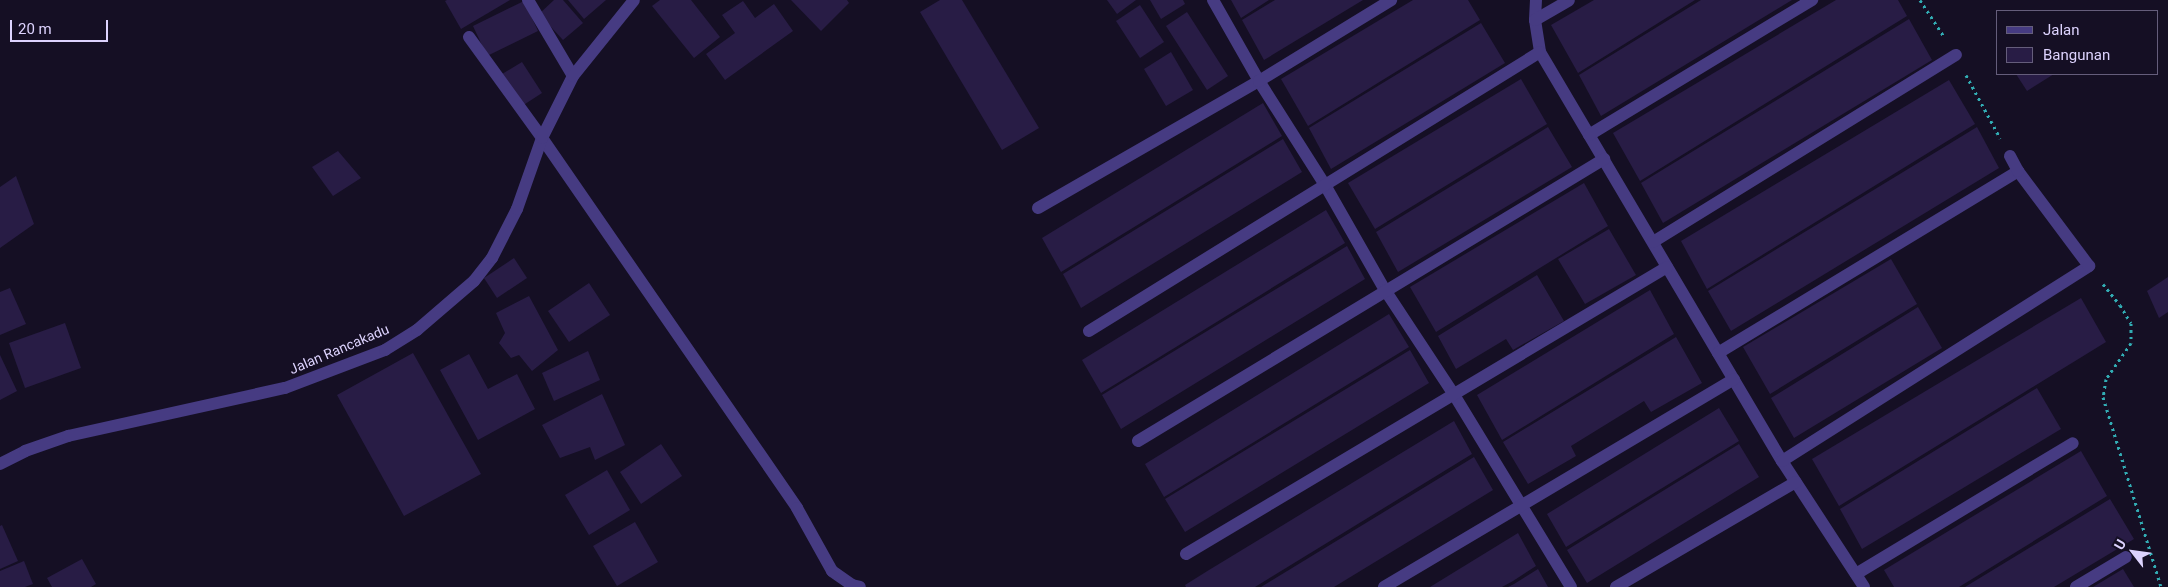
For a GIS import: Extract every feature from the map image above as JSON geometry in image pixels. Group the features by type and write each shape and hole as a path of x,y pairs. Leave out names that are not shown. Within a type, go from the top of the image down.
{"street":[{"path":"528,0 573,76"},
{"name":"Jalan Rancakadu","path":"0,464 25,451 68,436 285,388 385,350 417,330 474,282 492,258 517,209 542,138 573,76 634,0"},
{"path":"1213,0 1259,81 1325,186 1385,290 1453,393 1571,587"},
{"path":"1038,208 1259,81 1391,0"},
{"path":"1536,0 1535,20 1540,52 1782,461 1864,587"},
{"path":"1535,20 1569,0"},
{"path":"1589,135 1812,0"},
{"path":"469,37 542,138 797,508 832,571 852,585 860,587"},
{"path":"1089,331 1540,52"},
{"path":"1653,242 1956,55"},
{"path":"1782,461 2089,266 2018,171 2010,156"},
{"path":"1138,441 1604,159"},
{"path":"1718,353 2018,171"},
{"path":"1186,554 1667,267"},
{"path":"1384,587 1734,379"},
{"path":"1856,574 2073,443"},
{"path":"1616,587 1796,482"},
{"path":"2076,587 2126,557"}],"path":[{"path":"2089,266 2120,305 2131,323 2132,343 2106,379 2103,397 2161,587"}],"building":[{"path":"510,0 461,29 445,1"},
{"path":"554,0 563,0 583,23 563,40 539,14"},
{"path":"568,0 606,0 584,19"},
{"path":"660,0 691,0 720,37 694,58 652,6"},
{"path":"791,0 847,0 849,3 821,31"},
{"path":"940,0 962,0 1039,128 1002,150 920,12"},
{"path":"1107,0 1136,0 1117,14"},
{"path":"1150,0 1183,0 1185,4 1161,19"},
{"path":"1231,0 1269,0 1241,18"},
{"path":"1275,0 1363,0 1264,60 1242,20"},
{"path":"1413,0 1468,0 1480,20 1308,126 1281,79"},
{"path":"1594,0 1695,0 1578,73 1551,25"},
{"path":"1701,0 1792,0 1601,116 1579,75"},
{"path":"1836,0 1898,0 1907,16 1640,181 1613,133"},
{"path":"524,1 538,31 487,56 473,26"},
{"path":"743,1 755,18 774,4 793,31 725,80 706,54 735,33 722,15"},
{"path":"1140,5 1164,42 1140,58 1116,21"},
{"path":"1187,12 1228,76 1207,90 1166,26"},
{"path":"1909,19 1932,60 1663,223 1641,183"},
{"path":"1481,23 1505,63 1331,169 1309,128"},
{"path":"1171,52 1193,90 1166,106 1144,69"},
{"path":"522,62 542,93 522,106 502,74"},
{"path":"2017,75 2052,75 2027,91"},
{"path":"1521,79 1547,124 1375,229 1348,183"},
{"path":"1949,80 1975,124 1707,289 1681,241"},
{"path":"1263,103 1282,136 1061,272 1042,238"},
{"path":"1548,127 1572,167 1398,272 1376,232"},
{"path":"1977,127 1999,168 1731,331 1708,291"},
{"path":"1283,139 1302,172 1081,308 1063,274"},
{"path":"338,151 361,178 333,196 312,167"},
{"path":"16,176 34,224 0,248 0,187"},
{"path":"1584,183 1608,226 1436,332 1410,287"},
{"path":"1326,210 1345,243 1101,393 1082,360"},
{"path":"1609,229 1636,275 1585,304 1558,259"},
{"path":"1347,246 1365,279 1121,429 1102,395"},
{"path":"514,258 527,278 497,298 484,278"},
{"path":"1891,259 1917,304 1770,394 1743,347"},
{"path":"1537,275 1564,321 1513,350 1506,339 1456,369 1438,336"},
{"path":"2168,277 2168,312 2159,318 2147,291"},
{"path":"589,283 610,315 569,342 548,311"},
{"path":"10,288 26,324 0,335 0,292"},
{"path":"1650,290 1674,334 1502,440 1477,395"},
{"path":"529,296 558,350 532,371 519,355 511,358 499,343 505,333 496,313"},
{"path":"2081,298 2106,342 1839,506 1812,459"},
{"path":"1918,307 1942,348 1794,438 1771,398"},
{"path":"1389,314 1409,347 1164,497 1145,464"},
{"path":"65,323 81,368 25,388 9,343"},
{"path":"1676,337 1702,383 1651,412 1644,401 1571,446 1576,456 1528,484 1503,442"},
{"path":"1410,350 1429,383 1185,532 1165,499"},
{"path":"588,351 600,380 554,401 542,373"},
{"path":"413,353 481,474 404,516 337,395"},
{"path":"469,354 488,389 517,374 535,409 478,440 440,370"},
{"path":"0,355 17,391 0,400"},
{"path":"2037,388 2061,429 1862,549 1840,509"},
{"path":"602,394 625,445 595,460 590,447 560,458 542,425"},
{"path":"1719,408 1739,441 1566,547 1547,514"},
{"path":"1454,421 1472,454 1255,587 1186,587 1185,585 1209,570"},
{"path":"661,444 682,476 641,504 620,472"},
{"path":"1739,444 1759,477 1587,583 1567,550"},
{"path":"2081,451 2107,496 1959,587 1894,587 1884,570"},
{"path":"1474,457 1493,490 1421,534 1334,587 1261,587"},
{"path":"607,470 630,510 589,535 565,495"},
{"path":"2110,499 2134,539 2054,587 1965,587"},
{"path":"635,522 658,562 617,586 593,546"},
{"path":"2,525 18,561 0,569 0,526"},
{"path":"1518,533 1536,566 1513,581 1502,587 1430,587"},
{"path":"82,559 96,584 91,587 52,587 47,578"},
{"path":"24,561 33,584 25,587 0,587 0,571"},
{"path":"1538,569 1548,587 1508,587 1514,584"},
{"path":"2123,569 2134,587 2093,587"}]}
